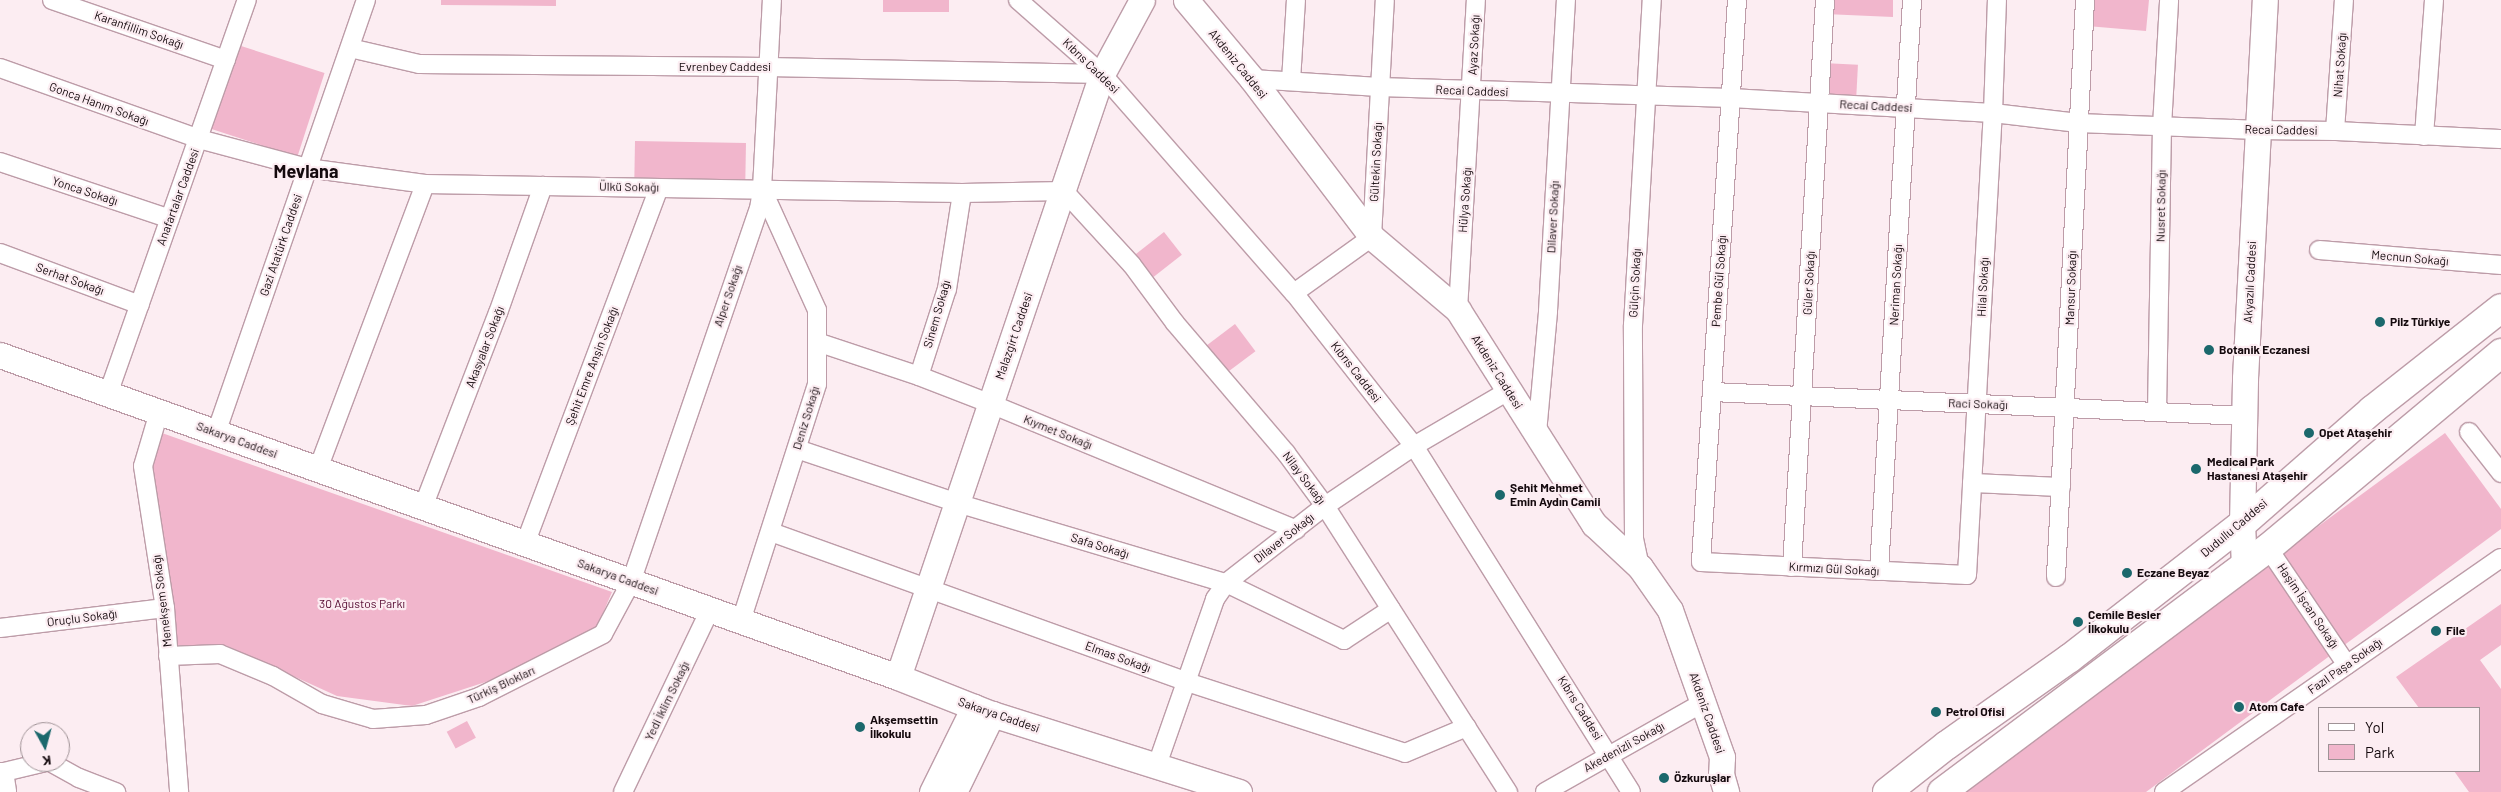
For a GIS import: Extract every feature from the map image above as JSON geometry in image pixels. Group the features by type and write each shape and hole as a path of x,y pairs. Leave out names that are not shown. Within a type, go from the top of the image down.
{"main road":[{"name":"Dudullu Caddesi","path":"1887,792 1947,746 2070,658 2242,524 2372,410 2501,308"},
{"path":"1942,792 2268,548 2501,353"}],"street":[{"name":"Karanfillim Sokağı","path":"52,0 226,60"},
{"name":"Anafartalar Caddesi","path":"108,394 247,0"},
{"name":"Gazi Atatürk Caddesi","path":"216,433 366,0"},
{"name":"Alper Sokağı","path":"631,582 759,209 762,189 772,0"},
{"name":"Kıbrıs Caddesi","path":"1018,0 1102,74 1294,293 1414,446 1610,755 1631,792"},
{"name":"Malazgirt Caddesi","path":"898,677 1102,74 1142,0"},
{"name":"Akdeniz Caddesi","path":"1186,0 1252,79 1372,237 1458,310 1594,524 1640,566 1670,610 1722,757 1721,774 1726,792"},
{"path":"1291,81 1296,0"},
{"path":"1379,88 1385,0"},
{"name":"Ayaz Sokağı","path":"1472,91 1476,0"},
{"name":"Dilaver Sokağı","path":"1537,433 1548,311 1566,0"},
{"name":"Gülçin Sokağı","path":"1640,566 1634,538 1633,324 1652,0"},
{"name":"Pembe Gül Sokağı","path":"1701,562 1737,0"},
{"name":"Güler Sokağı","path":"1792,566 1825,0"},
{"name":"Neriman Sokağı","path":"1879,571 1912,0"},
{"name":"Hilal Sokağı","path":"1967,575 1993,112 1997,0"},
{"name":"Mansur Sokağı","path":"2056,577 2066,408 2085,0"},
{"name":"Nusret Sokağı","path":"2156,412 2162,127 2169,0"},
{"name":"Akyazılı Caddesi","path":"2244,565 2242,524 2244,416 2265,0"},
{"name":"Nihat Sokağı","path":"2335,131 2344,0"},
{"path":"2424,136 2434,0"},
{"name":"Evrenbey Caddesi","path":"350,48 419,64 768,67 1102,74"},
{"name":"Gonca Hanım Sokağı","path":"0,68 199,139"},
{"name":"Recai Caddesi","path":"1252,79 1379,88 1647,94 1731,98 1993,112 2078,123 2335,131 2501,140"},
{"name":"Gültekin Sokağı","path":"1372,237 1379,88"},
{"name":"Hülya Sokağı","path":"1458,310 1472,91"},
{"name":"Ülkü Sokağı","path":"199,139 308,168 425,184 962,192 1064,191"},
{"name":"Yonca Sokağı","path":"0,162 170,219"},
{"path":"318,469 425,184"},
{"name":"Akasyalar Sokağı","path":"423,507 498,313 543,186"},
{"name":"Şehit Emre Anşin Sokağı","path":"525,544 659,188"},
{"name":"Deniz Sokağı","path":"741,621 817,384 817,310 762,189"},
{"name":"Nilay Sokağı","path":"1064,191 1132,264 1187,338 1286,453 1326,506 1508,792"},
{"name":"Sinem Sokağı","path":"918,376 947,289 962,192"},
{"path":"1294,293 1372,237"},
{"name":"Mecnun Sokağı","path":"2319,250 2501,265"},
{"name":"Serhat Sokağı","path":"0,253 140,305"},
{"name":"Kıymet Sokağı","path":"817,342 918,376 991,404 1296,530"},
{"name":"Sakarya Caddesi","path":"0,355 898,677 983,711 1239,792"},
{"name":"Dilaver Sokağı","path":"1157,765 1214,599 1226,583 1326,506 1414,446 1508,391"},
{"name":"Raci Sokağı","path":"1712,392 2244,416"},
{"name":"Menekşem Sokağı","path":"159,412 143,466 165,608 179,792"},
{"path":"2469,432 2501,473"},
{"name":"Safa Sokağı","path":"797,449 957,503 1226,583 1344,640 1391,609"},
{"path":"1972,483 2061,487"},
{"name":"Elmas Sokağı","path":"771,532 1187,682 1405,753 1467,727"},
{"name":"Haşim İşcan Sokağı","path":"2268,548 2347,665"},
{"name":"Fazıl Paşa Sokağı","path":"2164,792 2501,558"},
{"name":"Kırmızı Gül Sokağı","path":"1701,562 1967,575"},
{"name":"Türkiş Blokları","path":"168,656 220,654 273,676 322,704 373,719 426,715 479,698 603,634 631,582"},
{"name":"Oruçlu Sokağı","path":"0,628 165,608"},
{"name":"Yedi İklim Sokağı","path":"624,792 710,610"},
{"name":"Akedenizli Sokağı","path":"1545,792 1704,702"},
{"path":"932,792 983,711"},
{"path":"954,792 983,711"},
{"path":"7,792 2,772 20,768"},
{"path":"68,772 116,792"}],"green space":[{"path":"441,0 556,0 556,6 441,5"},
{"path":"883,0 949,0 949,12 883,12"},
{"path":"1825,0 1893,0 1893,17 1825,14"},
{"path":"2089,0 2149,0 2146,31 2087,26"},
{"path":"238,45 325,73 297,157 211,129"},
{"path":"1823,63 1858,65 1856,96 1821,94"},
{"path":"635,141 746,143 745,180 634,178"},
{"path":"1164,232 1182,255 1153,277 1136,254"},
{"path":"1235,324 1255,351 1227,373 1206,346"},
{"name":"30 Ağustos Parkı","path":"162,433 612,592 597,627 501,677 412,706 337,696 225,645 171,645 152,471"},
{"path":"2445,433 2501,509 2501,529 2146,792 1957,792"},
{"path":"2501,604 2501,645 2480,660 2501,689 2501,792 2469,792 2455,772 2481,772 2481,707 2418,707 2396,677"},
{"path":"467,721 476,738 456,749 447,732"}],"place":[{"name":"Pilz Türkiye","path":"2380,322"},
{"name":"Botanik Eczanesi","path":"2209,350"},
{"name":"Opet Ataşehir","path":"2309,433"},
{"name":"Medical Park Hastanesi Ataşehir","path":"2196,469"},
{"name":"Şehit Mehmet Emin Aydın Camii","path":"1500,495"},
{"name":"Eczane Beyaz","path":"2127,573"},
{"name":"Cemile Besler İlkokulu","path":"2078,622"},
{"name":"File","path":"2436,631"},
{"name":"Atom Cafe","path":"2239,707"},
{"name":"Petrol Ofisi","path":"1936,712"},
{"name":"Akşemsettin İlkokulu","path":"860,727"},
{"name":"Özkuruşlar","path":"1664,778"}],"district":[{"name":"Mevlana","path":"306,171"}]}
